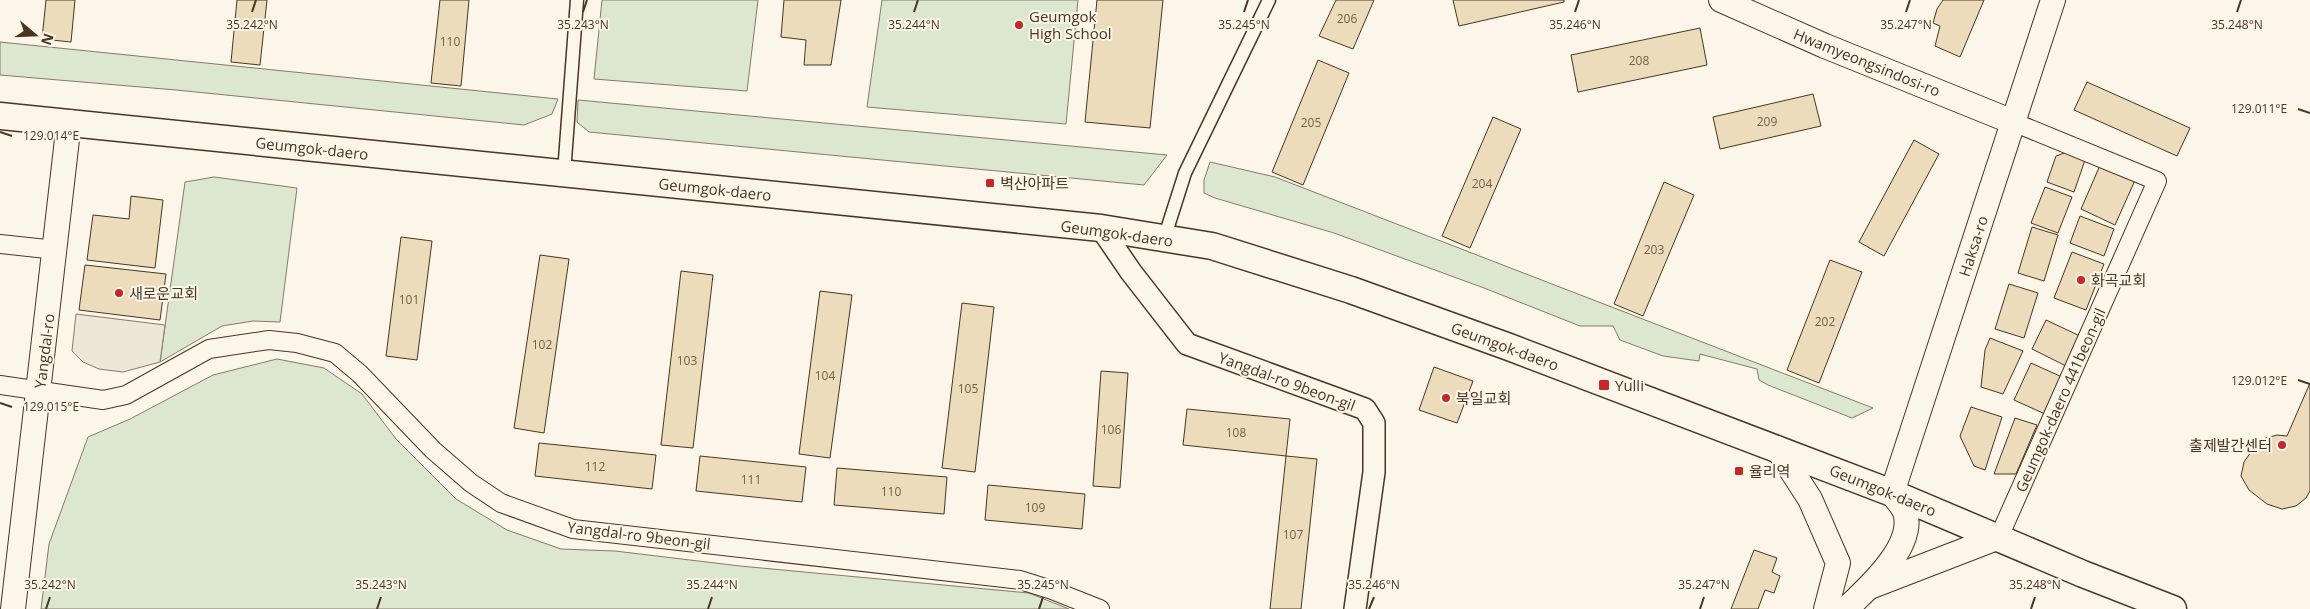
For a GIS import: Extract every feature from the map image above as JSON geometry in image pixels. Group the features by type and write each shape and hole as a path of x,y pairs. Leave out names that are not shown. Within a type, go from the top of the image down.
{"main road":[{"name":"Hwamyeongsindosi-ro","path":"1721,0 1824,46 2013,122"},
{"name":"Haksa-ro","path":"1892,493 2054,0"},
{"name":"Geumgok-daero","path":"0,116 1101,228 1212,246 1351,290 1509,347 1777,448 1892,493 2083,574 2173,609"},
{"name":"Yangdal-ro","path":"13,609 56,250 69,122"},
{"path":"1777,448 1810,499 1846,578 1854,583 1874,582 1999,537"},
{"path":"1846,609 1874,582 1897,550 1906,527 1904,511 1892,493"},
{"path":"1826,609 1838,563"}],"street":[{"path":"564,174 577,0"},
{"path":"1131,272 1152,237 1185,172 1269,0"},
{"name":"Geumgok-daero 441beon-gil","path":"1999,537 2156,181 2013,122"},
{"name":"Yangdal-ro 9beon-gil","path":"1101,228 1131,272 1187,344 1366,409 1374,423 1374,472 1355,609"},
{"path":"0,244 56,250"},
{"name":"Yangdal-ro 9beon-gil","path":"0,385 103,400 126,395 209,349 270,340 297,343 335,353 360,374 433,450 471,483 501,503 533,516 574,529 1020,580 1052,590 1100,609"}],"green space":[{"path":"602,0 758,0 747,91 594,79"},
{"path":"882,0 1078,0 1066,124 867,107"},
{"path":"0,42 558,99 552,114 524,125 176,90 0,75"},
{"path":"578,100 1167,155 1144,185 589,132 577,122"},
{"path":"1210,162 1275,177 1873,408 1852,418 1768,385 1759,380 1757,369 1700,354 1699,361 1663,356 1620,340 1613,326 1580,326 1484,288 1334,233 1215,198 1204,193 1204,180"},
{"path":"214,177 297,188 280,322 253,321 222,326 160,362 185,182"},
{"path":"277,359 324,368 362,394 396,439 456,499 507,530 561,549 615,551 740,566 1029,593 1069,609 41,609 49,544 88,437 130,419 213,375"}],"shaded area":[{"path":"76,314 165,325 160,362 123,372 99,369 83,362 72,351"}],"building":[{"path":"46,0 75,0 71,42 42,39"},
{"path":"237,0 267,0 260,65 231,62"},
{"path":"440,0 469,0 461,86 431,83"},
{"path":"784,0 841,0 831,65 804,65 806,40 781,37"},
{"name":"Geumgok High School","path":"1097,0 1163,0 1150,128 1085,122"},
{"path":"1336,0 1374,0 1353,49 1319,36"},
{"path":"1453,0 1564,0 1564,2 1459,26"},
{"path":"1943,0 1984,0 1960,57 1935,46 1940,26 1933,23 1937,9"},
{"path":"1700,28 1707,65 1578,92 1571,55"},
{"path":"1318,60 1349,73 1303,185 1272,172"},
{"path":"2087,82 2190,128 2177,156 2074,110"},
{"path":"1813,94 1821,126 1720,149 1713,117"},
{"path":"1493,117 1521,129 1470,248 1442,236"},
{"path":"1914,140 1939,154 1884,256 1859,242"},
{"path":"2067,152 2085,160 2074,192 2047,182 2056,156"},
{"path":"2101,163 2136,178 2115,225 2081,209"},
{"path":"1664,182 1694,195 1643,316 1614,304"},
{"path":"2045,187 2072,197 2058,233 2031,223"},
{"path":"131,196 163,200 155,268 87,260 93,215 129,219"},
{"path":"2080,216 2114,229 2104,256 2070,243"},
{"path":"2032,227 2058,235 2044,281 2018,273"},
{"path":"401,237 432,241 417,360 386,356"},
{"path":"2072,252 2104,264 2086,310 2054,298"},
{"path":"540,255 569,259 544,433 514,428"},
{"path":"1830,260 1862,272 1819,383 1787,370"},
{"path":"85,265 166,274 160,320 79,310"},
{"path":"681,271 713,275 693,448 661,445"},
{"path":"2009,284 2038,293 2024,338 1995,329"},
{"path":"820,291 852,295 830,458 799,454"},
{"path":"962,303 994,307 975,472 942,468"},
{"path":"2046,320 2080,336 2066,366 2032,349"},
{"path":"1990,338 2023,351 2003,394 1981,387 1985,350"},
{"path":"2031,363 2062,377 2045,414 2014,400"},
{"path":"1434,367 1473,381 1457,423 1419,410"},
{"path":"1101,371 1128,373 1120,488 1093,486"},
{"name":"출제발간센터","path":"2310,383 2310,491 2306,498 2296,506 2282,509 2267,504 2249,490 2241,476 2244,462 2259,440 2277,435 2287,436"},
{"path":"1971,407 2002,417 1985,470 1974,466 1960,436"},
{"path":"1187,409 1290,419 1286,456 1183,445"},
{"path":"2015,418 2037,425 2016,474 1994,474"},
{"path":"539,443 656,455 652,489 535,476"},
{"path":"700,456 806,467 802,502 696,491"},
{"path":"1286,456 1317,459 1301,609 1270,609"},
{"path":"837,468 947,477 944,514 834,505"},
{"path":"988,485 1085,494 1082,529 985,520"},
{"path":"1754,550 1777,558 1772,572 1780,576 1774,593 1765,590 1758,609 1731,609"}],"place":[{"name":"Geumgok High School","path":"1019,25"},
{"name":"벽산아파트","path":"990,183"},
{"name":"화곡교회","path":"2081,280"},
{"name":"새로운교회","path":"119,293"},
{"name":"Yulli","path":"1604,385"},
{"name":"북일교회","path":"1446,398"},
{"name":"출제발간센터","path":"2282,445"},
{"name":"율리역","path":"1739,471"}]}
